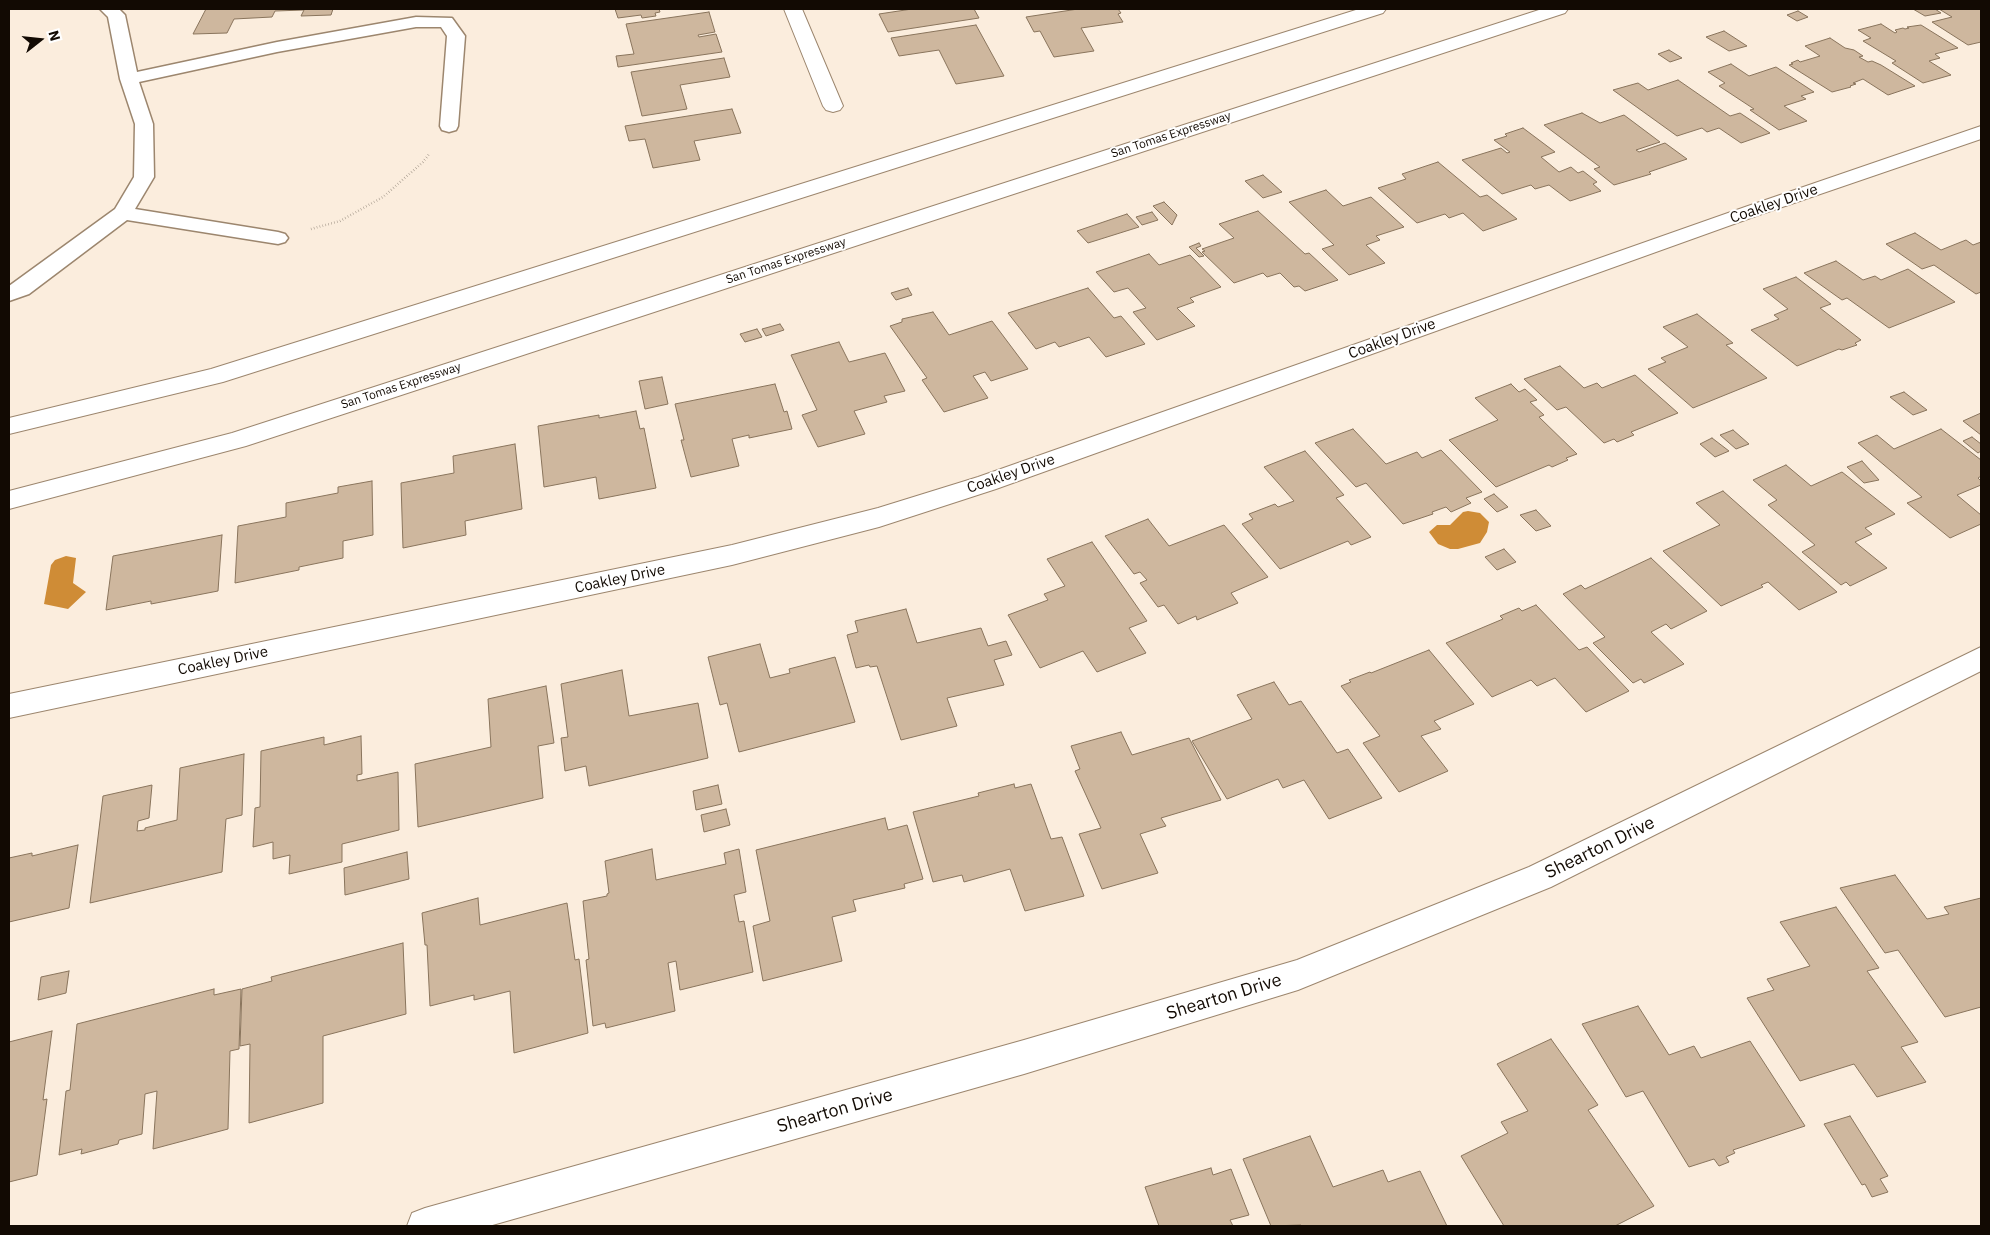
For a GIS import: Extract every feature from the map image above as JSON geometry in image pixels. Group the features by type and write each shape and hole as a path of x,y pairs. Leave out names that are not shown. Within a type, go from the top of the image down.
{"main road":[{"path":"793,9 834,106"},
{"path":"9,426 215,376 1377,9"},
{"name":"San Tomas Expressway","path":"9,500 237,440 1559,9"},
{"name":"Coakley Drive","path":"9,706 732,555 879,517 987,483 1743,214 1981,132"},
{"name":"Shearton Drive","path":"425,1226 1024,1058 1298,975 1540,878 1981,658"}],"lane":[{"path":"9,294 21,289 123,213 144,177 144,124 129,79 116,15 108,9"},
{"path":"129,79 305,42 416,22 446,22 456,36 449,126"},
{"path":"123,213 278,238"}],"path":[{"path":"278,238 340,221 384,197 423,162 449,126"}],"shaded area":[{"path":"1463,512 1480,513 1489,522 1487,532 1480,543 1458,549 1450,549 1438,544 1429,532 1437,525 1450,525"},
{"path":"66,556 76,558 73,583 86,592 68,609 44,604 51,565 55,560"}],"building":[{"path":"206,9 333,9 331,15 301,16 304,10 275,11 272,17 234,19 227,33 193,34"},
{"path":"615,9 659,9 660,12 655,13 656,16 642,18 641,15 618,18"},
{"path":"912,9 974,9 979,18 888,32 879,14"},
{"path":"1078,9 1118,9 1121,13 1118,14 1123,22 1081,28 1094,51 1054,57 1040,31 1034,32 1026,17"},
{"path":"1913,9 1935,9 1941,13 1925,16"},
{"path":"1939,9 1981,9 1981,42 1968,45 1932,22 1952,17"},
{"path":"1798,11 1808,17 1797,21 1787,15"},
{"path":"709,12 715,32 698,35 699,37 716,34 722,52 618,67 616,56 634,54 626,24"},
{"path":"1881,24 1895,33 1897,32 1895,30 1921,25 1958,48 1935,54 1940,58 1929,61 1951,75 1923,83 1892,63 1896,61 1863,41 1871,38 1858,30"},
{"path":"976,25 1004,76 956,84 939,50 899,56 891,38"},
{"path":"1724,31 1747,46 1729,51 1706,37"},
{"path":"1830,38 1845,48 1854,50 1863,56 1859,57 1868,62 1872,61 1881,65 1915,86 1888,95 1863,79 1853,83 1856,84 1851,87 1832,92 1789,65 1798,60 1800,62 1820,56 1805,46"},
{"path":"1669,50 1682,58 1670,62 1658,54"},
{"path":"724,58 730,77 680,85 687,109 642,116 631,72"},
{"path":"1731,64 1749,76 1776,67 1814,92 1801,96 1806,99 1784,106 1807,121 1779,130 1750,110 1754,109 1719,86 1725,83 1708,72"},
{"path":"1678,80 1730,116 1740,113 1770,133 1741,143 1719,128 1707,132 1702,128 1677,136 1613,90 1638,83 1648,90"},
{"path":"732,109 741,133 694,141 700,160 653,168 645,139 629,141 625,126"},
{"path":"1582,113 1600,123 1624,115 1660,142 1636,150 1639,152 1665,143 1687,159 1649,172 1651,174 1614,185 1594,169 1600,167 1544,125"},
{"path":"1523,128 1555,152 1541,157 1559,172 1571,167 1578,173 1583,171 1597,182 1593,184 1601,191 1570,201 1549,185 1535,189 1531,185 1502,194 1462,160 1501,148 1507,153 1510,152 1494,140"},
{"path":"1438,162 1480,197 1487,195 1517,219 1483,231 1463,213 1449,218 1445,214 1417,223 1378,188 1406,179 1402,174"},
{"path":"1263,175 1282,192 1263,198 1245,181"},
{"path":"1326,190 1343,206 1371,197 1404,227 1376,236 1380,240 1366,245 1385,263 1349,275 1322,249 1334,245 1289,202"},
{"path":"1164,202 1177,215 1172,225 1153,206"},
{"path":"1258,211 1305,254 1309,253 1338,280 1305,291 1299,286 1294,287 1280,273 1267,277 1263,273 1234,283 1202,252 1205,251 1202,249 1234,238 1219,224"},
{"path":"1152,212 1158,220 1142,225 1136,217"},
{"path":"1127,214 1139,227 1088,243 1077,231"},
{"path":"1915,233 1941,250 1966,240 1973,245 1981,242 1981,292 1976,294 1934,265 1922,269 1886,244"},
{"path":"1199,243 1201,246 1196,248 1204,256 1199,257 1189,247"},
{"path":"1149,254 1159,265 1190,255 1221,287 1190,298 1194,302 1177,308 1195,326 1157,340 1133,312 1146,308 1128,288 1114,292 1096,272"},
{"path":"1836,261 1863,280 1875,276 1881,280 1908,269 1955,302 1889,328 1847,298 1842,300 1804,273"},
{"path":"1796,277 1831,304 1820,308 1861,340 1855,343 1857,345 1842,350 1839,349 1797,366 1751,330 1779,319 1774,315 1788,309 1763,289"},
{"path":"908,288 912,295 896,300 891,293"},
{"path":"1088,288 1114,318 1121,316 1145,344 1106,357 1089,337 1059,347 1055,342 1036,349 1008,313"},
{"path":"933,312 949,335 992,321 1028,369 991,381 985,372 973,376 988,398 944,412 922,380 927,378 890,326 902,322 902,319"},
{"path":"1697,314 1733,343 1726,345 1767,378 1693,408 1648,369 1666,362 1661,358 1688,347 1663,327"},
{"path":"780,324 784,330 766,336 762,329"},
{"path":"757,329 762,337 745,342 740,334"},
{"path":"839,342 849,362 885,353 905,391 884,396 887,402 854,411 865,434 818,447 802,415 817,410 791,355"},
{"path":"1560,366 1584,388 1597,383 1602,388 1635,375 1678,413 1631,432 1634,435 1617,442 1614,439 1604,443 1566,407 1557,410 1524,379"},
{"path":"662,377 668,404 645,409 639,381"},
{"path":"775,384 784,412 787,411 792,429 749,438 749,435 732,439 739,466 691,477 681,440 684,440 675,404"},
{"path":"1511,384 1519,392 1525,389 1537,400 1530,402 1544,415 1539,417 1577,454 1566,458 1568,460 1552,467 1549,465 1496,487 1449,440 1498,420 1475,398"},
{"path":"1904,392 1927,410 1913,415 1890,397"},
{"path":"636,411 640,429 644,428 656,488 599,499 596,477 544,487 538,426 599,415 599,418"},
{"path":"1981,413 1981,435 1963,421"},
{"path":"1353,429 1386,464 1417,452 1422,458 1441,450 1482,492 1466,498 1471,503 1451,512 1446,507 1432,512 1433,514 1403,524 1366,483 1356,487 1315,443"},
{"path":"1941,429 1981,460 1981,476 1978,478 1981,481 1981,485 1957,495 1981,515 1981,524 1950,538 1907,503 1922,497 1858,443 1877,435 1894,449"},
{"path":"1733,430 1749,444 1736,449 1720,435"},
{"path":"1972,437 1981,444 1981,451 1978,453 1963,441"},
{"path":"1712,438 1729,451 1715,457 1700,444"},
{"path":"515,444 522,509 465,521 466,535 403,548 401,483 454,473 453,456"},
{"path":"1305,451 1344,495 1336,498 1371,537 1351,545 1348,541 1280,569 1242,524 1253,519 1249,514 1275,504 1278,507 1294,501 1264,467"},
{"path":"1862,461 1879,480 1864,483 1847,467"},
{"path":"1786,465 1811,486 1842,472 1895,514 1865,528 1872,534 1855,542 1887,568 1850,586 1846,582 1841,585 1802,552 1815,545 1768,505 1777,500 1753,480"},
{"path":"372,481 373,535 343,541 343,558 299,567 299,570 235,583 238,526 286,517 286,503 338,493 338,487"},
{"path":"1723,491 1837,592 1799,610 1768,582 1761,585 1763,587 1721,606 1663,551 1720,525 1696,503"},
{"path":"1494,494 1508,507 1497,512 1484,499"},
{"path":"1536,510 1551,526 1536,531 1520,515"},
{"path":"1148,519 1169,546 1224,525 1268,577 1231,593 1238,603 1197,620 1196,616 1178,624 1164,605 1158,607 1140,583 1147,580 1140,572 1134,574 1105,536"},
{"path":"222,535 218,591 151,604 151,601 106,610 113,556"},
{"path":"1092,542 1147,621 1129,628 1146,653 1097,672 1083,651 1040,668 1008,615 1048,600 1044,594 1065,586 1047,559"},
{"path":"1504,549 1516,562 1497,570 1485,557"},
{"path":"1651,558 1707,611 1671,629 1666,624 1651,632 1684,664 1644,683 1641,679 1633,683 1593,643 1605,637 1563,594 1581,585 1585,589"},
{"path":"1536,605 1579,650 1587,647 1629,691 1586,712 1555,678 1537,686 1531,680 1492,697 1446,643 1503,619 1500,616 1519,608 1522,611"},
{"path":"906,609 917,643 981,628 988,646 1006,641 1012,655 994,660 1004,685 947,698 957,726 901,740 877,666 870,667 869,665 856,668 847,635 858,632 855,621"},
{"path":"760,644 770,678 790,673 789,669 835,657 855,722 739,752 727,703 720,705 708,657"},
{"path":"1429,650 1474,704 1434,721 1441,729 1421,736 1448,771 1399,792 1363,743 1380,736 1341,686 1351,682 1349,680"},
{"path":"622,670 629,716 698,703 708,758 589,786 586,766 565,771 561,738 568,737 561,684"},
{"path":"1274,682 1289,705 1301,701 1337,753 1348,749 1382,798 1329,819 1304,780 1283,788 1278,779 1227,799 1192,741 1252,719 1237,695"},
{"path":"546,686 554,743 538,746 543,798 418,827 415,764 491,747 488,699"},
{"path":"1121,732 1132,755 1189,738 1221,800 1161,818 1166,826 1140,834 1158,873 1102,889 1079,834 1101,828 1075,771 1080,769 1071,746"},
{"path":"361,736 362,774 357,775 357,781 398,772 399,830 342,844 342,862 289,874 290,855 273,859 273,842 253,847 255,808 260,807 261,751 324,737 324,745"},
{"path":"244,754 242,815 226,819 222,872 90,903 103,796 152,785 149,818 138,821 137,831 145,830 145,828 177,820 180,768"},
{"path":"1014,784 1015,788 1031,784 1051,839 1062,837 1084,896 1025,911 1010,869 964,882 962,875 933,882 913,812 979,796 978,793"},
{"path":"718,785 722,804 696,810 693,791"},
{"path":"726,809 730,825 704,832 701,815"},
{"path":"885,818 888,830 907,825 923,879 904,884 905,888 853,900 856,911 832,917 842,961 763,981 753,926 770,921 756,850"},
{"path":"78,845 69,908 9,922 9,858 32,853 32,856"},
{"path":"652,849 656,880 726,864 724,853 739,849 746,892 734,895 739,922 744,921 753,972 680,990 676,961 668,963 675,1011 606,1028 605,1023 593,1026 586,960 589,959 583,901 607,896 609,893 605,861"},
{"path":"407,852 409,879 345,895 344,868"},
{"path":"1895,875 1927,919 1949,914 1944,907 1981,898 1981,1007 1945,1017 1898,950 1885,953 1840,888"},
{"path":"478,898 480,925 567,903 575,960 579,959 588,1033 514,1053 510,991 474,1000 474,995 430,1006 427,945 425,945 422,913"},
{"path":"1836,907 1879,968 1867,971 1918,1042 1901,1047 1926,1082 1877,1097 1854,1064 1800,1081 1747,998 1774,990 1767,979 1810,966 1780,922"},
{"path":"403,943 406,1014 323,1036 323,1103 249,1123 250,1044 240,1046 242,989 272,981 271,977"},
{"path":"69,971 66,993 38,1000 41,977"},
{"path":"214,989 214,995 241,989 239,1049 230,1051 228,1129 153,1149 157,1091 145,1094 142,1134 119,1140 118,1144 81,1154 82,1149 59,1155 66,1091 70,1090 77,1024"},
{"path":"1638,1006 1669,1055 1694,1046 1701,1058 1750,1041 1805,1126 1733,1150 1735,1153 1726,1157 1729,1162 1719,1166 1714,1159 1689,1167 1643,1091 1626,1097 1582,1024"},
{"path":"52,1031 43,1100 47,1099 37,1175 9,1182 9,1042"},
{"path":"1551,1039 1598,1105 1588,1110 1654,1206 1615,1226 1504,1226 1461,1156 1508,1133 1501,1122 1528,1111 1497,1064"},
{"path":"1850,1116 1888,1176 1880,1179 1888,1192 1872,1197 1865,1184 1862,1185 1824,1124"},
{"path":"1310,1136 1333,1187 1383,1170 1388,1182 1420,1171 1447,1226 1271,1226 1243,1159"},
{"path":"1211,1168 1213,1175 1231,1169 1249,1215 1230,1220 1233,1226 1159,1226 1145,1187"}]}
